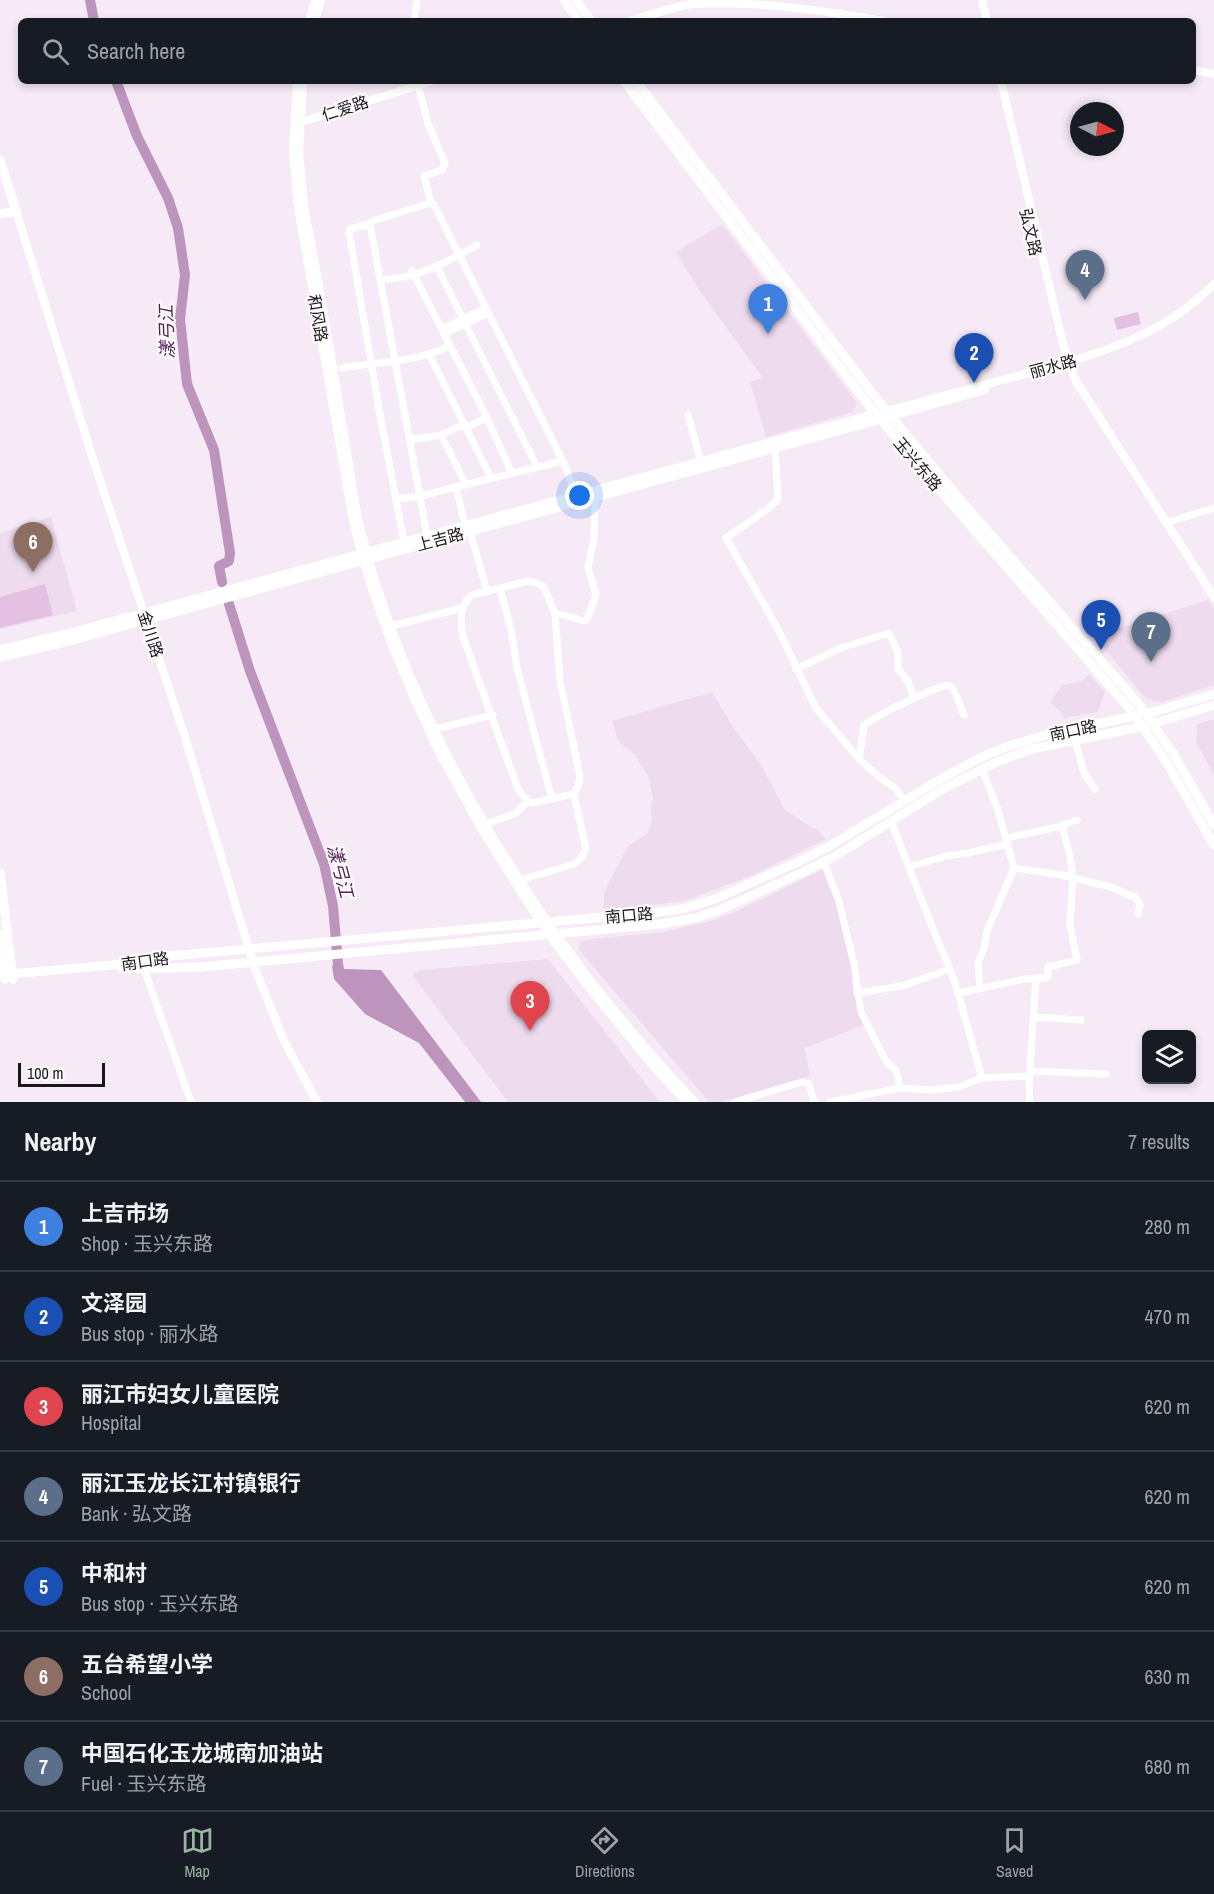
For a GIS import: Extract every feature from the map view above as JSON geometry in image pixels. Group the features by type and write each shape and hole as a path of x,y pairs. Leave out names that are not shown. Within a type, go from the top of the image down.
{"main road":[{"path":"564,0 577,18"},
{"path":"576,0 589,18"},
{"name":"玉兴东路","path":"626,84 951,503 1117,692 1166,761 1214,845"},
{"name":"玉兴东路","path":"638,84 884,415 1119,681 1153,723 1214,825"},
{"name":"金川路","path":"0,160 16,211"},
{"path":"0,214 16,211"},
{"name":"上吉路","path":"0,657 58,643 145,616 365,555 595,497 775,448 884,415"},
{"name":"上吉路","path":"365,555 427,535 468,528 576,495 884,415"},
{"name":"上吉路","path":"0,650 145,616"},
{"name":"南口路","path":"6,977 123,964 158,957 670,911 715,899 830,846 953,772 1006,747 1042,736 1136,717 1214,694"},
{"name":"南口路","path":"6,977 201,967 661,924 695,918 731,905 824,862 944,789 982,769 1021,753 1142,726 1214,705"},
{"path":"0,873 6,977"},
{"path":"0,934 6,977"}],"street":[{"path":"310,18 315,0"},
{"path":"316,18 321,0"},
{"path":"414,18 417,0"},
{"path":"976,0 980,18"},
{"path":"982,0 986,18"},
{"path":"641,18 692,4 755,1 866,18"},
{"path":"1196,71 1214,74"},
{"name":"和风路","path":"297,84 294,171 298,207 354,526 365,555"},
{"name":"和风路","path":"297,124 303,84"},
{"name":"仁爱路","path":"297,124 414,84"},
{"path":"417,84 428,124 445,164 442,170 424,176 431,203 563,461 576,495"},
{"name":"弘文路","path":"996,84 1057,346 1074,378 1214,597"},
{"name":"弘文路","path":"1002,84 1067,365"},
{"path":"404,542 349,232 350,229 370,224 372,221 431,203"},
{"name":"金川路","path":"16,211 92,456 188,748 253,962 277,1025 317,1102"},
{"path":"370,224 427,535"},
{"path":"381,280 437,267 477,244"},
{"path":"413,273 459,255"},
{"path":"437,267 537,467"},
{"path":"413,273 487,417 512,473"},
{"name":"丽水路","path":"1067,365 1146,334 1185,309 1214,284"},
{"name":"丽水路","path":"884,415 1067,365 1109,356 1148,339 1188,314 1214,292"},
{"path":"443,331 487,310"},
{"path":"342,368 396,361 429,354 450,346"},
{"path":"429,354 491,478"},
{"path":"688,415 701,462"},
{"path":"410,440 441,435 472,425 487,417"},
{"path":"441,435 466,484"},
{"path":"775,448 778,499 769,508 726,538 777,629 816,708 859,759 895,788 904,800"},
{"path":"396,499 420,496 563,461"},
{"path":"456,487 487,591"},
{"path":"555,614 585,620 594,600 595,589 588,567 594,539 595,497"},
{"path":"1166,524 1214,508"},
{"path":"365,555 407,667 435,729 486,824 545,923"},
{"path":"365,555 390,640 427,727 482,830 610,1015 686,1102"},
{"path":"520,880 575,864 586,849 574,794 579,784 579,776 560,681 555,614 544,587 537,583 529,582 469,597 462,608 463,637 518,789 532,803 574,794"},
{"path":"500,588 512,629 517,668 552,799"},
{"path":"392,626 462,608"},
{"path":"796,669 842,648 889,633 898,652 898,669 908,681 914,698"},
{"path":"859,759 864,725 891,708 914,698 940,687 950,686 964,714"},
{"path":"435,729 493,715"},
{"path":"1075,740 1084,773 1095,789"},
{"path":"980,988 978,963 987,931 1014,868 998,810 982,769"},
{"path":"486,824 516,813 528,801"},
{"path":"909,867 946,856 968,853 1077,820"},
{"path":"891,821 950,969 982,1078"},
{"path":"958,993 1048,976 1048,967 1077,960 1070,925 1073,878 1068,845 1062,825"},
{"path":"824,862 839,902 854,964 861,1012 886,1061 896,1071 900,1088"},
{"path":"1014,868 1062,874 1111,887 1136,898 1140,904 1138,914"},
{"path":"553,934 641,1042 695,1102"},
{"path":"144,969 191,1102"},
{"path":"858,993 902,986 950,969"},
{"path":"1030,1102 1036,978"},
{"path":"1033,1017 1081,1020"},
{"path":"830,1102 900,1088 943,1089 958,1087 982,1078 1030,1073 1106,1074"},
{"path":"735,1102 802,1082 809,1084 814,1102"}],"shaded area":[{"path":"722,224 857,403 853,412 766,437 750,382 763,378 699,290 676,252"},
{"path":"1138,312 1141,324 1117,330 1114,318"},
{"path":"51,517 77,611 0,629 0,533"},
{"path":"45,584 53,615 0,628 0,597"},
{"path":"1208,600 1214,609 1214,685 1162,702 1146,699 1094,636"},
{"path":"1089,674 1105,692 1098,712 1064,718 1050,702 1062,685 1081,681"},
{"path":"712,692 733,727 761,765 785,810 818,830 826,839 753,875 684,901 604,911 604,892 628,846 647,834 652,820 653,798 649,778 635,755 618,741 612,721"},
{"path":"1214,719 1214,775 1196,742 1197,724"},
{"path":"824,869 838,905 853,971 852,988 864,1025 805,1048 810,1076 722,1102 709,1102 579,950 580,942 664,932 715,920"},
{"path":"548,959 660,1102 508,1102 412,975 421,970"},
{"path":"343,964 344,969 381,970 481,1102 465,1102 419,1043 365,1014 334,979 332,965"}],"waterway":[{"name":"漾弓江","path":"90,0 93,18"},
{"name":"漾弓江","path":"117,84 137,136 168,198 178,228 185,275 180,319 187,384 214,450 230,553 229,561 219,566 222,582"},
{"name":"漾弓江","path":"229,604 250,671 324,864 333,906 341,978"}],"place":[{"name":"丽江玉龙长江村镇银行","path":"1085,300"},
{"name":"上吉市场","path":"768,334"},
{"name":"文泽园","path":"974,383"},
{"name":"五台希望小学","path":"33,572"},
{"name":"中和村","path":"1101,650"},
{"name":"中国石化玉龙城南加油站","path":"1151,662"},
{"name":"丽江市妇女儿童医院","path":"530,1031"}]}
